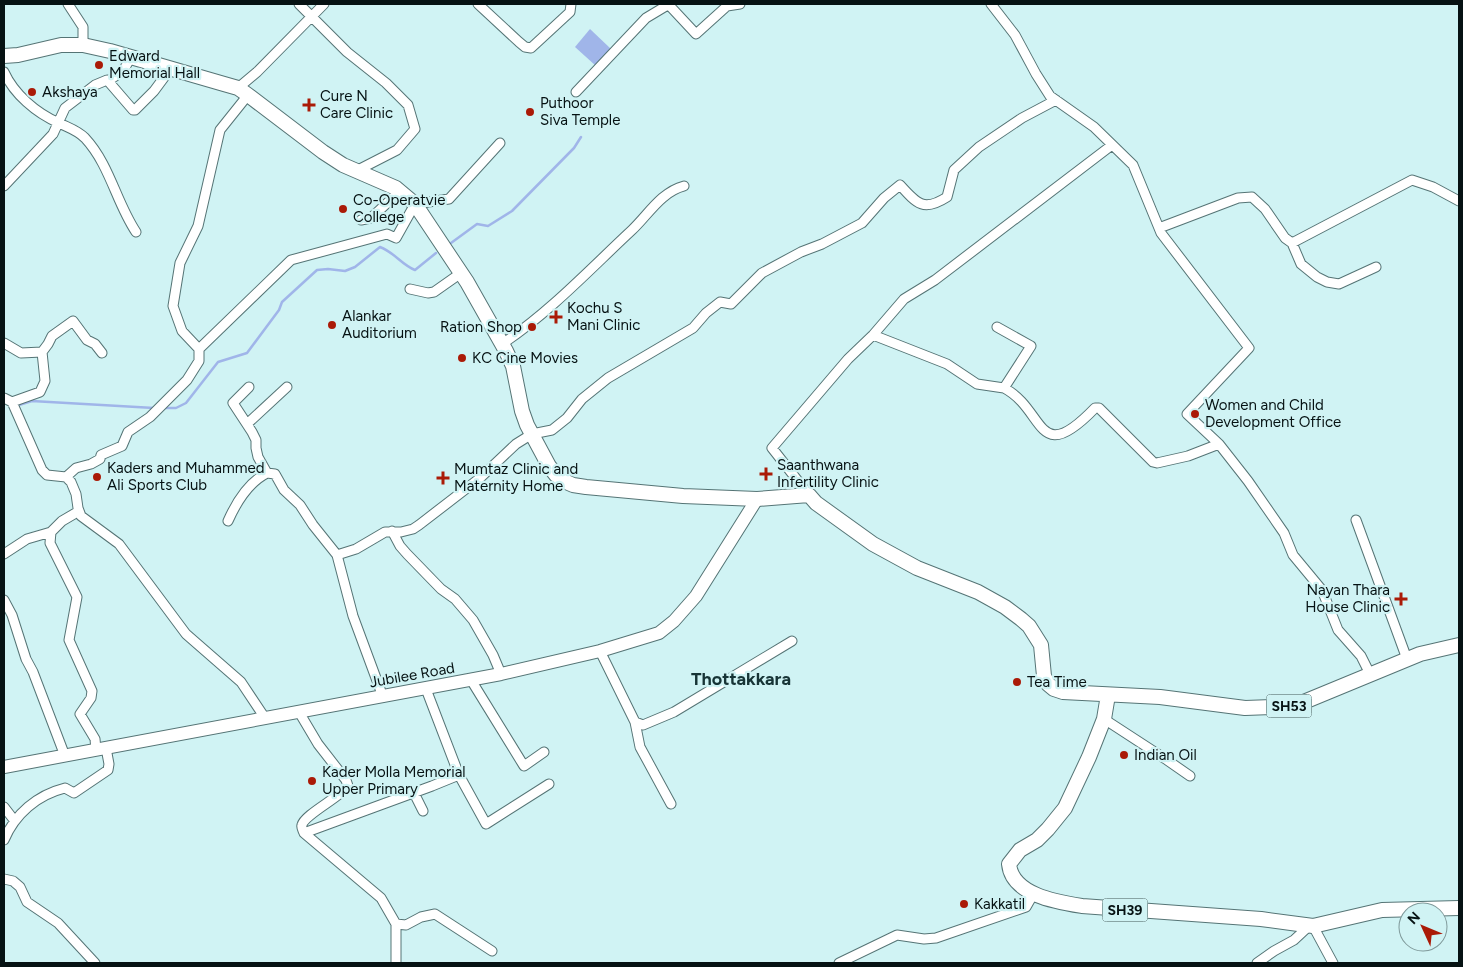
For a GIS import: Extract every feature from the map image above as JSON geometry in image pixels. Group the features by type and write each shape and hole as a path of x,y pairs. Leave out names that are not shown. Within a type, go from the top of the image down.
{"main road":[{"path":"4,47 11,55 61,45 82,45 171,68 243,92 343,165 400,191 415,204 461,273 502,344 512,366 522,411 549,466 556,475 573,485 683,496 757,499 809,495 816,503 873,544 917,568 978,592 1021,619 1029,626 1040,645 1044,676 1048,684 1054,689 1064,692 1108,695"},
{"name":"Jubilee Road","path":"4,767 426,690 600,651 659,633 674,621 696,596 757,499"},
{"name":"SH53","path":"1108,695 1160,697 1245,708 1294,706 1420,654 1459,645"},
{"name":"SH39","path":"1108,695 1104,719 1089,757 1065,808 1057,820 1037,840 1020,850 1009,864 1010,873 1022,886 1034,893 1058,902 1098,908 1262,919 1311,926 1372,912 1459,908"}],"street":[{"path":"68,4 83,27 82,45"},
{"path":"299,4 347,52 386,83 408,105 415,129 398,150 356,170"},
{"path":"200,349 182,331 173,306 180,263 198,226 220,130 257,72 310,16 324,4"},
{"path":"478,4 525,47 531,48 570,12 571,4"},
{"path":"576,92 646,18 666,6 666,4 696,34 727,6 748,4"},
{"path":"990,4 1015,35 1050,96 1094,127 1133,165 1159,228 1249,348 1187,414 1219,444 1248,480 1284,533 1293,555 1322,590 1338,630 1361,656 1370,674"},
{"path":"4,186 54,134 65,108 95,85 108,81 123,71 131,57"},
{"path":"108,81 135,110 154,91 171,68"},
{"path":"4,72 10,86 41,114 76,130 95,151 106,169 136,232"},
{"path":"337,555 356,549 385,532 398,533 413,530 480,478 516,444 532,434 552,430 567,418 582,399 608,378 693,328 706,313 720,302 732,304 762,274 801,252 822,244 862,223 884,198 900,185 911,198 922,204 934,205 941,201 947,197 954,170 979,147 1022,118 1056,100"},
{"path":"66,477 76,468 91,464 100,459 101,455 122,446 128,432 150,417 187,380 199,361 200,349 291,260 387,234 396,238 415,204 449,198 500,144"},
{"path":"809,495 772,448 848,359 873,335 904,299 935,280 1112,145"},
{"path":"1292,242 1412,180 1433,187 1459,201"},
{"path":"502,344 526,328 637,225 655,204 677,188 684,186"},
{"path":"361,220 372,218 400,191"},
{"path":"1159,228 1238,198 1252,198 1265,209 1285,238 1292,242 1301,264 1317,277 1327,282 1339,284 1376,267"},
{"path":"410,290 434,292 461,273"},
{"path":"102,353 95,344 87,340 73,321 52,336 42,352 45,381 40,392 8,400 42,470 47,475 66,477 71,482 81,516 119,544 186,634 241,682 265,718"},
{"path":"997,327 1031,346 1004,388"},
{"path":"873,335 947,364 977,384 1004,388 1015,394 1046,432 1054,435 1062,434 1073,428 1095,408 1099,408 1153,462 1157,463 1188,456 1219,444"},
{"path":"4,343 21,353 42,352"},
{"path":"249,387 233,403 256,440 258,457 267,473"},
{"path":"247,424 287,388"},
{"path":"228,521 235,506 255,481 267,473 275,474 284,490 300,505 337,555 353,616 383,697"},
{"path":"4,554 27,539 51,532 62,521 79,511"},
{"path":"1356,520 1407,659"},
{"path":"4,840 10,825 30,805 53,791 65,788 74,792 108,770 109,764 80,714 91,698 92,691 69,640 77,597 50,543 51,532"},
{"path":"392,532 407,554 441,589 455,599 473,620 493,655 501,674"},
{"path":"4,600 12,615 26,659 33,672 66,756"},
{"path":"634,722 643,725 674,712 792,641"},
{"path":"600,651 634,722 640,747 671,804"},
{"path":"471,680 524,766 544,752"},
{"path":"426,690 459,775 486,824 549,784"},
{"path":"299,712 318,744 346,780 348,786 308,817 301,827 304,833 381,898 396,924 396,963"},
{"path":"1104,719 1190,776"},
{"path":"304,833 459,775"},
{"path":"414,793 423,811"},
{"path":"4,807 14,820"},
{"path":"5,877 20,887 27,902 58,923 95,963"},
{"path":"839,963 897,935 924,939 936,938 1026,907 1034,893"},
{"path":"396,924 406,925 421,917 435,914 492,951"},
{"path":"1257,963 1274,950 1294,940 1311,926 1333,963"}],"water":[{"path":"590,29 611,49 596,66 575,47"}],"waterway":[{"path":"451,243 477,224 488,226 512,211 574,148 581,137"},
{"path":"165,408 176,408 186,403 218,362 247,353 279,310 282,302 317,270 345,271 355,267 380,247 415,270 436,253"},
{"path":"19,405 32,401 154,408"}],"place":[{"name":"Edward Memorial Hall","path":"99,65"},
{"name":"Akshaya","path":"32,92"},
{"name":"Cure N Care Clinic","path":"309,105"},
{"name":"Puthoor Siva Temple","path":"530,112"},
{"name":"Co-Operatvie College","path":"343,209"},
{"name":"Kochu S Mani Clinic","path":"556,317"},
{"name":"Alankar Auditorium","path":"332,325"},
{"name":"Ration Shop","path":"532,327"},
{"name":"KC Cine Movies","path":"462,358"},
{"name":"Women and Child Development Office","path":"1195,414"},
{"name":"Saanthwana Infertility Clinic","path":"766,474"},
{"name":"Kaders and Muhammed Ali Sports Club","path":"97,477"},
{"name":"Mumtaz Clinic and Maternity Home","path":"443,478"},
{"name":"Nayan Thara House Clinic","path":"1401,599"},
{"name":"Tea Time","path":"1017,682"},
{"name":"Indian Oil","path":"1124,755"},
{"name":"Kader Molla Memorial Upper Primary","path":"312,781"},
{"name":"Kakkatil","path":"964,904"}],"district":[{"name":"Thottakkara","path":"741,679"}]}
